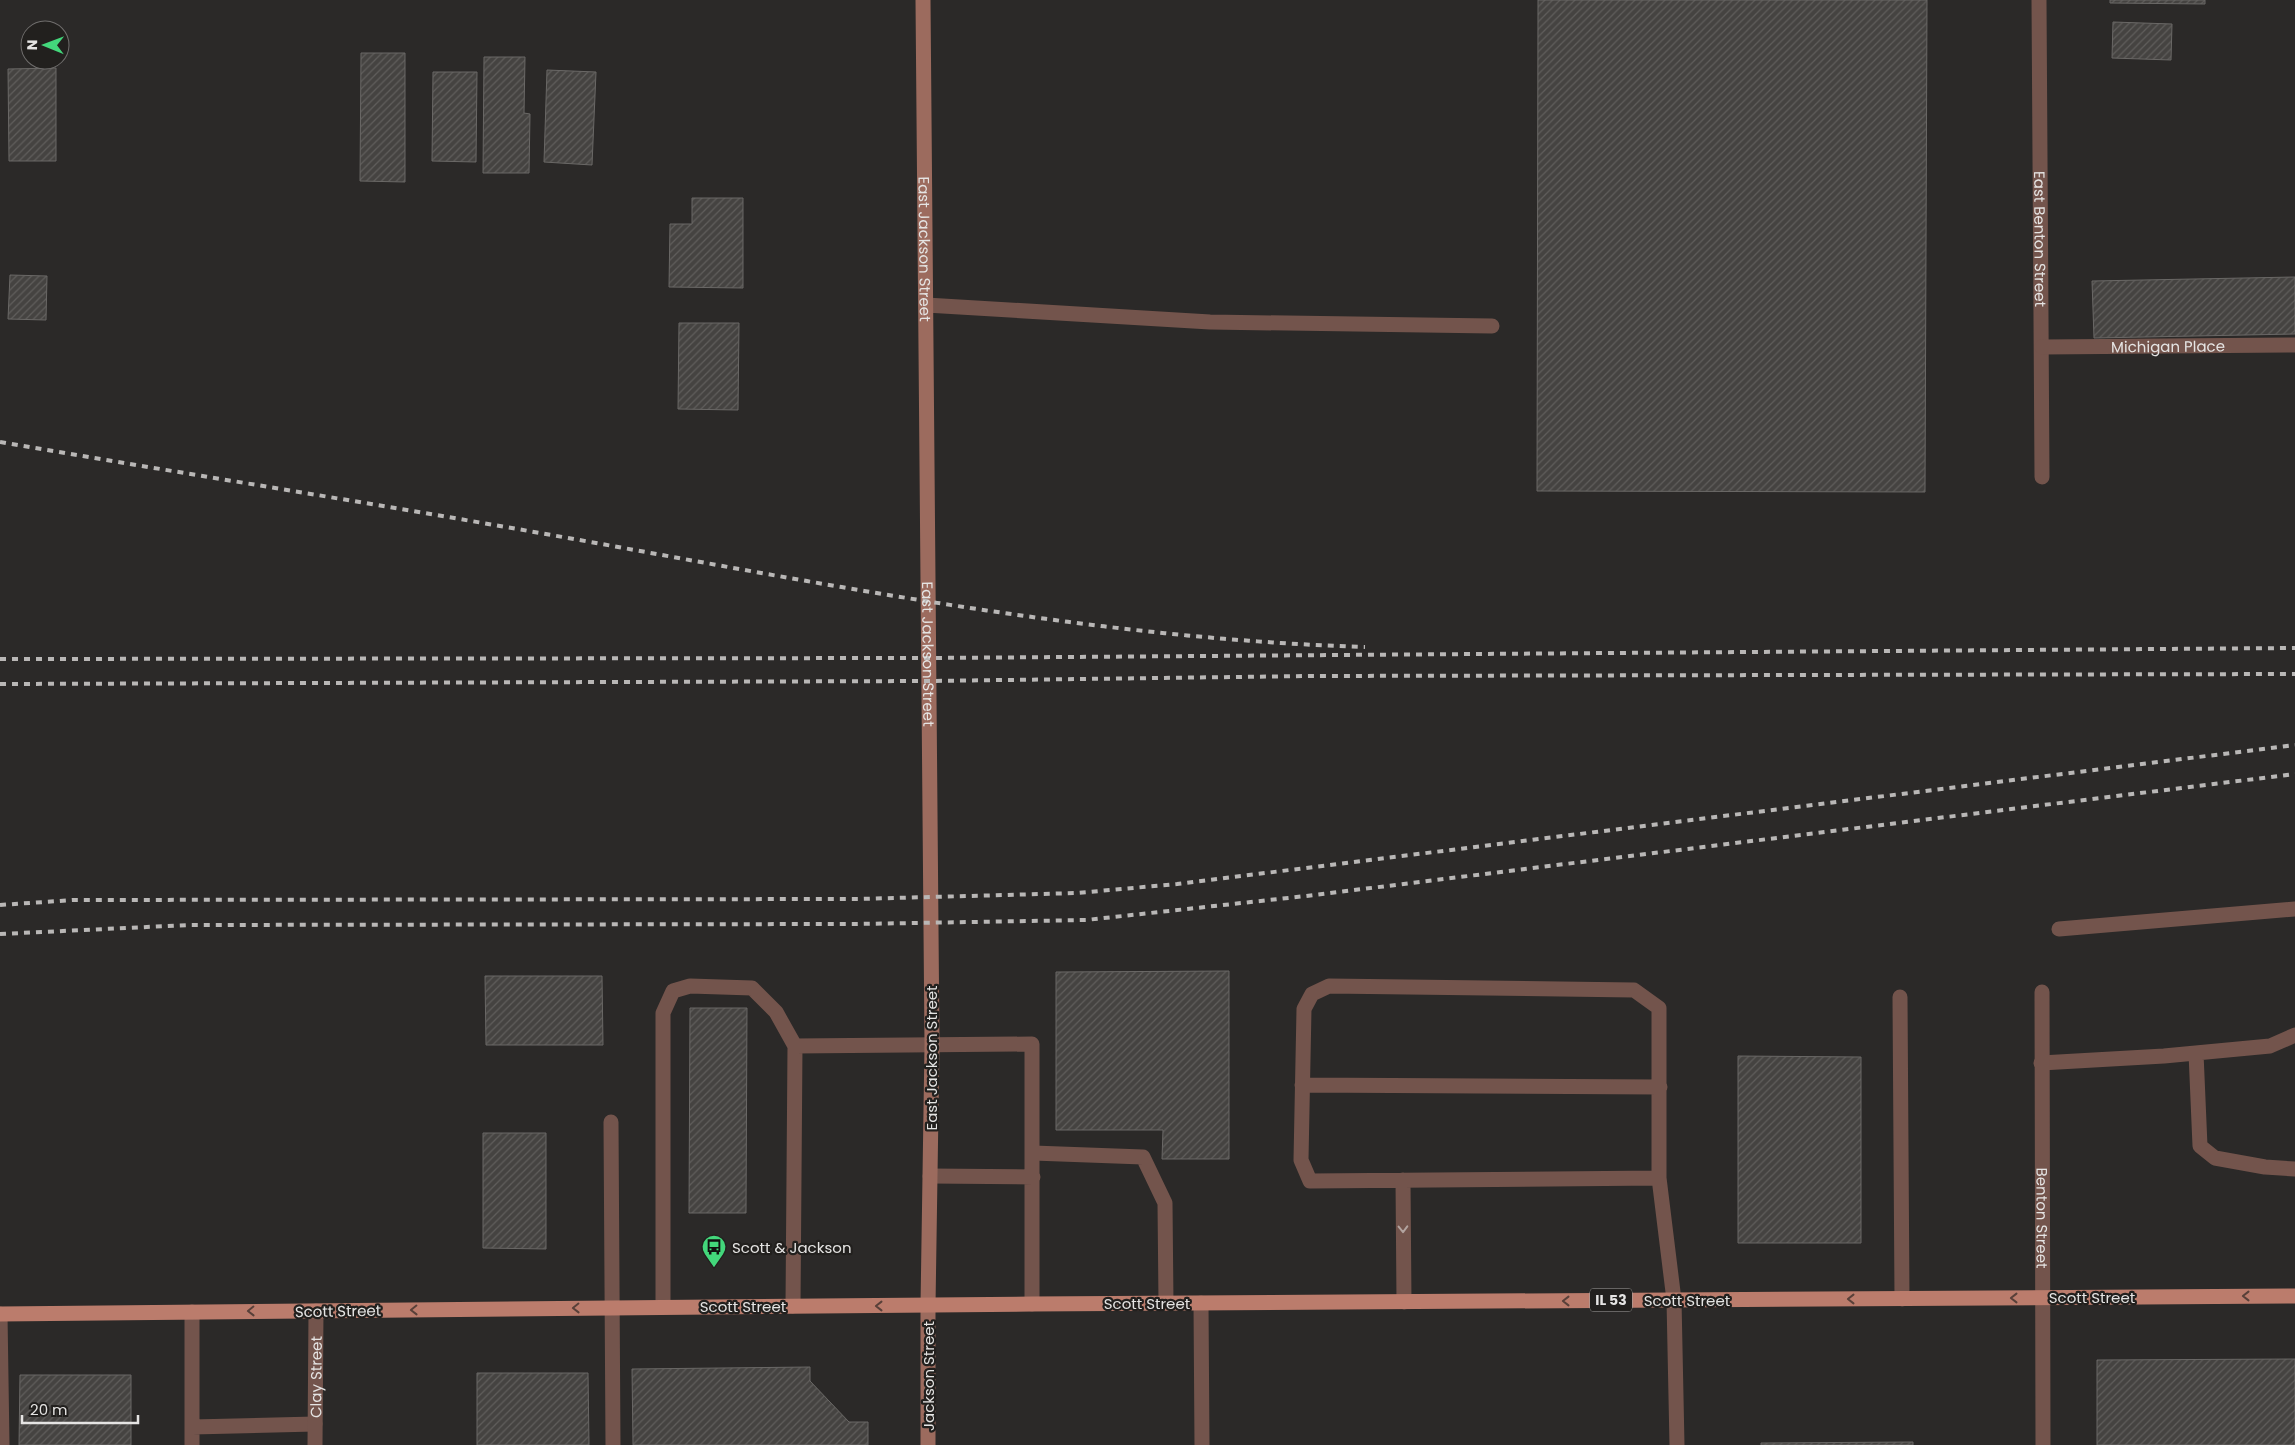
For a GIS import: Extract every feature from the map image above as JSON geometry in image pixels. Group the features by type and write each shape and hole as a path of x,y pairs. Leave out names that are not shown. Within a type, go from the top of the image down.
{"main road":[{"name":"Scott Street","path":"0,1314 1032,1304 2295,1296"}],"street":[{"name":"East Jackson Street","path":"923,0 932,1045 928,1306"},
{"name":"East Benton Street","path":"2039,0 2042,478"},
{"path":"926,306 1210,322 1492,326"},
{"name":"Michigan Place","path":"2042,347 2295,345"},
{"path":"2059,929 2295,909"},
{"path":"663,1307 663,1013 673,991 690,986 752,988 776,1012 795,1046 793,1306"},
{"path":"1659,1178 1310,1181 1301,1160 1304,1009 1312,994 1329,986 1634,990 1659,1008 1659,1178 1674,1300 1677,1445"},
{"name":"Benton Street","path":"2042,992 2041,1298 2043,1445"},
{"path":"1900,997 1902,1299"},
{"path":"2042,1063 2270,1046 2295,1035"},
{"path":"795,1046 1032,1044 1032,1304"},
{"path":"2196,1053 2200,1146 2215,1158 2264,1168 2295,1169"},
{"path":"1302,1085 1660,1086"},
{"path":"611,1122 613,1445"},
{"path":"1033,1153 1143,1157 1165,1203 1166,1303"},
{"path":"930,1176 1033,1177"},
{"path":"1403,1180 1404,1302"},
{"path":"1201,1303 1202,1445"},
{"name":"Jackson Street","path":"928,1306 928,1445"},
{"name":"Clay Street","path":"315,1445 316,1311"},
{"path":"192,1312 192,1445"},
{"path":"0,1314 2,1445"},
{"path":"192,1427 315,1424"}],"building":[{"path":"1538,0 1927,0 1925,492 1537,491"},
{"path":"2110,0 2205,0 2205,4 2110,3"},
{"path":"2113,22 2172,24 2171,60 2112,58"},
{"path":"361,53 405,53 405,182 360,181"},
{"path":"484,57 525,57 524,113 530,114 529,173 483,173"},
{"path":"8,69 56,70 56,161 9,161"},
{"path":"547,70 596,72 592,165 544,162"},
{"path":"433,72 477,72 476,162 432,161"},
{"path":"692,198 743,198 743,288 669,287 670,224 692,224"},
{"path":"10,275 47,276 46,320 8,319"},
{"path":"2295,277 2295,334 2094,338 2092,281"},
{"path":"679,323 739,323 738,410 678,409"},
{"path":"1229,971 1229,1159 1162,1159 1163,1130 1056,1130 1056,972"},
{"path":"485,976 602,976 603,1045 486,1045"},
{"path":"690,1008 747,1008 746,1213 689,1213"},
{"path":"1738,1056 1861,1057 1861,1243 1738,1243"},
{"path":"483,1133 546,1133 546,1249 483,1248"},
{"path":"2295,1359 2295,1445 2097,1445 2097,1360"},
{"path":"810,1367 810,1381 849,1422 868,1422 868,1445 633,1445 632,1369"},
{"path":"477,1373 588,1373 589,1445 477,1445"},
{"path":"20,1375 131,1375 131,1445 19,1445"},
{"path":"1913,1442 1913,1445 1761,1445 1761,1443"}],"railway":[{"path":"0,442 447,517 787,578 979,609 1171,634 1365,647"},
{"path":"0,659 929,658 2295,648"},
{"path":"0,684 929,681 1311,676 2295,674"},
{"path":"0,905 73,900 858,899 1077,893 1177,884 2295,745"},
{"path":"0,934 189,925 856,924 1086,920 1306,896 2295,774"}],"place":[{"name":"Scott & Jackson","path":"714,1268"}]}
